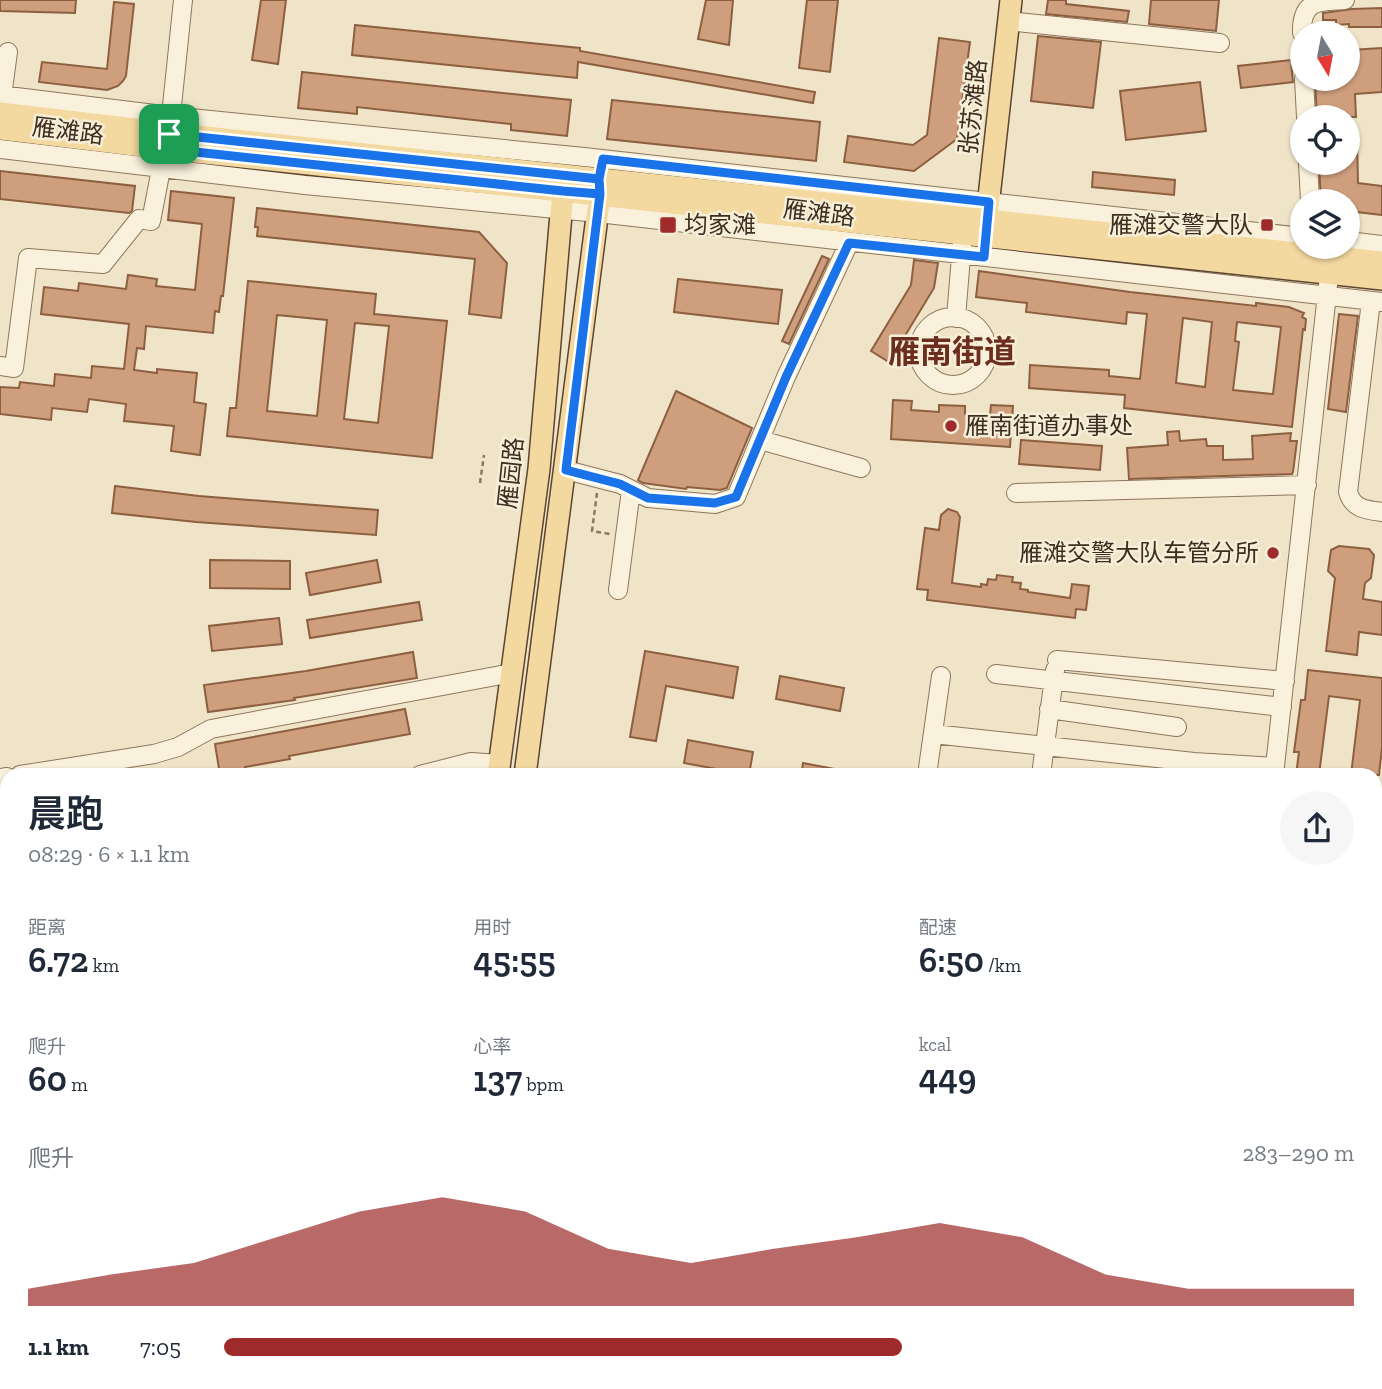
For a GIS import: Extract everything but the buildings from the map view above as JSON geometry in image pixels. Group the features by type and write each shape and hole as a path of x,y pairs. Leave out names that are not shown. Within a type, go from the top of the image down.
{"main road":[{"name":"张苏滩路","path":"987,219 1009,10"},
{"name":"雁滩路","path":"0,103 166,142"},
{"name":"雁滩路","path":"0,129 166,142 563,192 600,186 987,219 1331,264 1382,279"},
{"name":"雁滩路","path":"600,186 963,233 987,219"},
{"path":"526,768 566,470 600,186"},
{"name":"雁园路","path":"499,768 539,469 563,192"},
{"name":"雁滩路","path":"1331,264 1382,262"}],"street":[{"path":"0,366 14,368 28,258 103,264 139,219 151,221 166,142 183,0"},
{"path":"1303,21 1304,13 1317,1 1345,0"},
{"path":"1009,10 1220,43"},
{"path":"0,103 8,52"},
{"name":"雁滩路","path":"0,149 166,142 600,186 849,243 1377,302"},
{"name":"雁滩路","path":"166,142 563,192 600,186"},
{"path":"984,257 987,219"},
{"name":"雁滩路","path":"987,219 1290,236"},
{"path":"956,318 963,233"},
{"path":"566,470 620,484 648,498 715,503 736,497 786,377 849,243"},
{"path":"1360,243 1382,245"},
{"path":"1275,768 1331,264"},
{"path":"1377,302 1348,492 1350,499 1360,508 1382,512"},
{"path":"760,440 861,468"},
{"path":"1016,492 1307,485"},
{"path":"618,590 631,489"},
{"path":"1042,768 1057,656 1285,681"},
{"path":"90,768 178,747 211,729 512,673"},
{"path":"996,674 1282,707"},
{"path":"928,768 941,676"},
{"path":"1049,709 1177,727"},
{"path":"933,734 1045,746 1187,768"},
{"path":"447,768 471,762 495,768"}],"path":[{"path":"480,483 484,455"},
{"path":"598,486 592,531 625,536"}],"place":[{"name":"均家滩","path":"668,225"},
{"name":"雁滩交警大队","path":"1267,225"},
{"name":"雁南街道办事处","path":"951,426"},
{"name":"雁滩交警大队车管分所","path":"1273,553"}],"district":[{"name":"雁南街道","path":"952,352"}],"route":[{"path":"169,134 167,149 563,191 600,194 599,179 603,159 989,202 984,257 849,243 786,377 736,497 715,503 648,498 620,484 566,470 600,194 599,179 169,134"}]}
